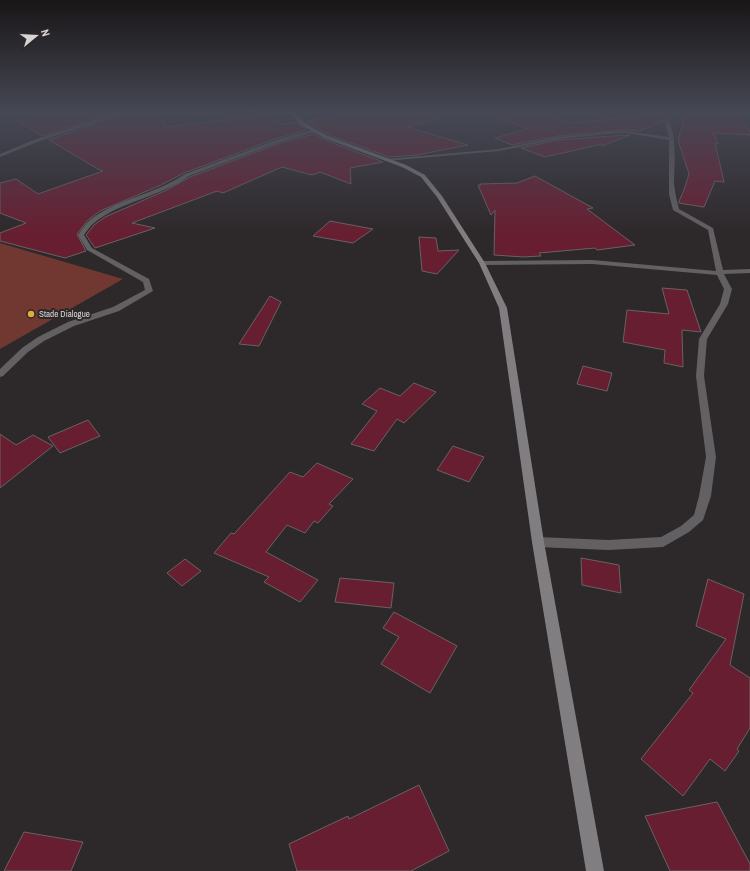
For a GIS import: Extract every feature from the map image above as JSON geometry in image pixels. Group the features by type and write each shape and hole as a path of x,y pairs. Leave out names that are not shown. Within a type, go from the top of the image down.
{"main road":[{"path":"367,153 404,166 423,176 439,196 482,264 503,308 538,542 595,871"}],"street":[{"path":"0,374 25,350 41,339 71,324 116,309 149,291 146,281 89,248 81,235 91,222 110,211 176,183 187,175 247,153"},
{"path":"386,160 469,153"},
{"path":"538,542 608,545 663,542 685,529 699,516 705,496 711,457 700,376 703,339 724,304 728,289 720,273 711,229 676,210 672,192 671,153"},
{"path":"482,264 592,262 720,273 727,271 750,271"}],"shaded area":[{"name":"Stade Dialogue","path":"0,243 123,279 0,349"}],"building":[{"path":"70,153 239,153 184,173 161,185 100,211 87,221 77,234 86,251 65,258 0,241 0,233 26,223 0,213 0,183 16,179 38,194 103,171"},
{"path":"255,153 359,153 383,162 350,168 351,184 320,172 312,175 282,167 223,193 217,191 132,223 155,228 95,248 86,235 94,225 105,217 167,190 190,177"},
{"path":"377,153 429,153 417,155 389,157"},
{"path":"533,153 564,153 545,157"},
{"path":"682,153 717,153 724,182 715,181 704,207 679,203 689,174"},
{"path":"535,176 593,208 587,209 635,245 597,250 595,248 539,253 541,256 523,257 494,255 495,210 491,215 478,185 517,183"},
{"path":"330,221 373,229 353,243 313,236"},
{"path":"419,237 436,238 438,251 459,250 437,274 422,271"},
{"path":"662,288 687,290 701,332 682,330 683,367 664,363 665,350 623,342 627,310 669,314"},
{"path":"270,296 281,302 259,346 239,344"},
{"path":"583,366 612,373 607,391 577,384"},
{"path":"414,383 436,392 404,423 397,419 374,451 351,444 377,411 362,404 380,388 400,396"},
{"path":"88,420 100,436 60,453 48,437"},
{"path":"0,434 16,445 33,435 53,446 0,488"},
{"path":"453,446 484,457 469,482 437,470"},
{"path":"317,463 353,479 329,504 333,506 318,523 314,521 305,533 287,525 266,552 318,580 300,602 264,582 269,577 214,553 231,533 234,534 290,472 303,477"},
{"path":"581,558 619,565 621,593 582,585"},
{"path":"185,559 201,571 182,586 167,573"},
{"path":"340,578 394,583 391,608 335,602"},
{"path":"708,579 744,594 730,665 750,678 750,728 737,749 739,751 725,771 710,759 683,796 641,759 693,693 689,690 726,639 696,626"},
{"path":"394,612 457,646 430,693 381,664 399,637 383,628"},
{"path":"419,785 449,851 411,871 297,871 289,844 348,816 349,819"},
{"path":"717,802 750,864 750,871 670,871 645,816"},
{"path":"24,832 83,842 71,871 4,871"}],"place":[{"name":"Stade Dialogue","path":"31,314"}]}
